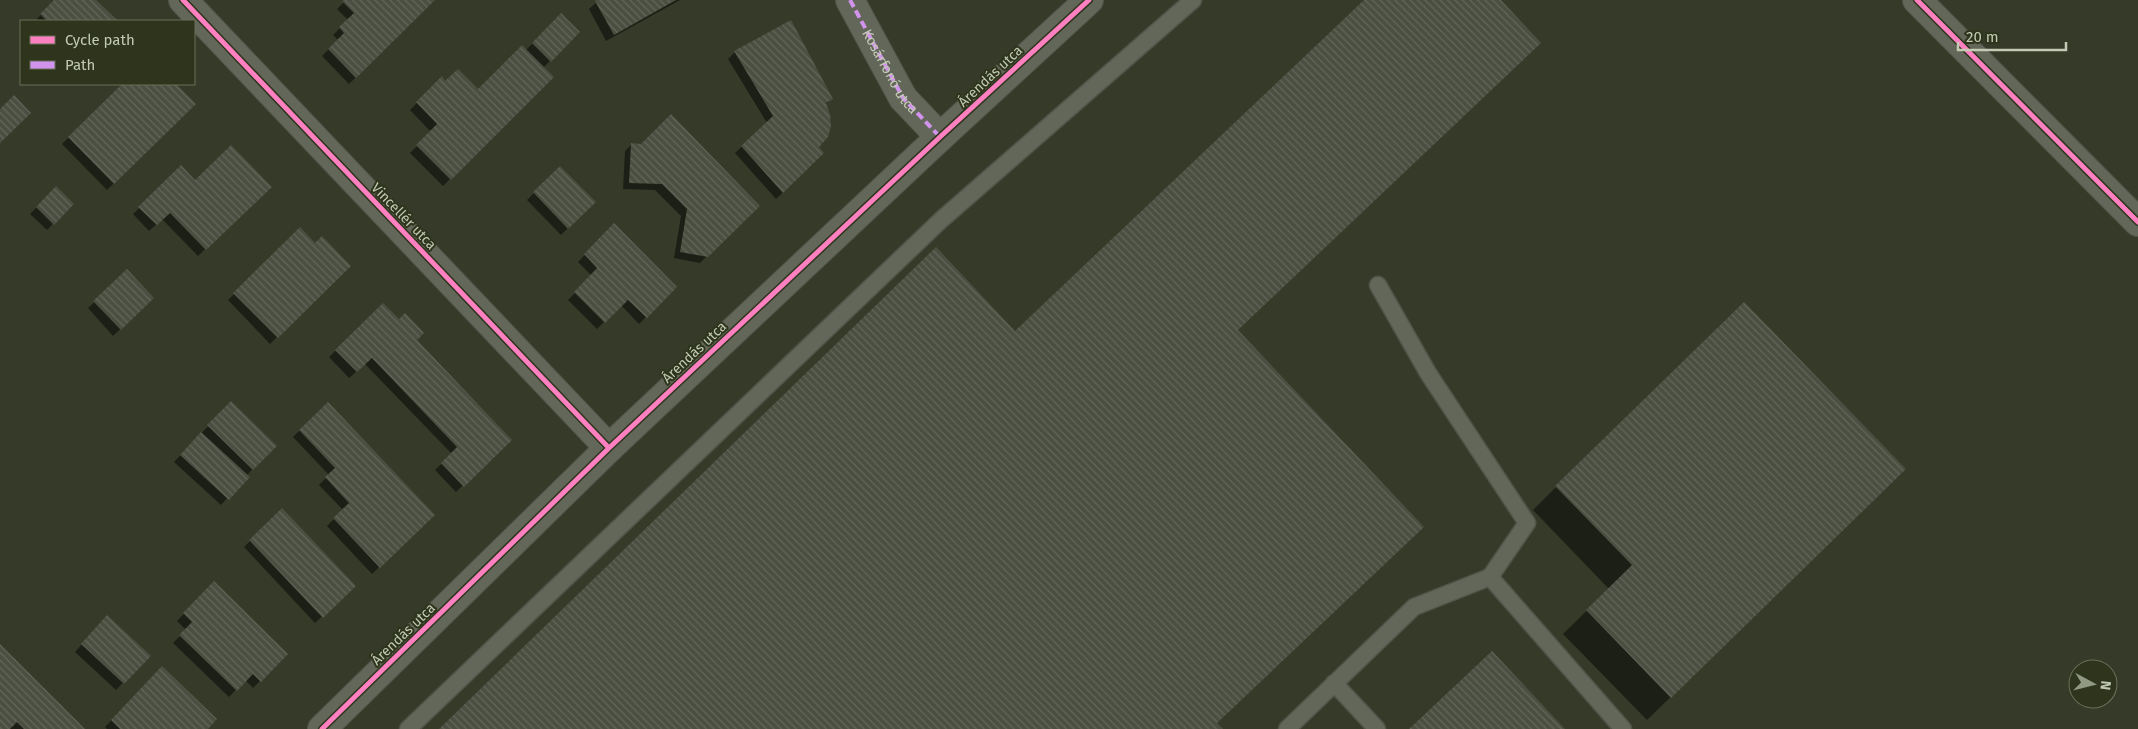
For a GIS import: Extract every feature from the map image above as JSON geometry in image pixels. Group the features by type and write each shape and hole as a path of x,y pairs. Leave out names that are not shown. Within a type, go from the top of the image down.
{"street":[{"name":"Vincellér utca","path":"183,0 609,448"},
{"name":"Kosárfonó utca","path":"850,0 903,98 940,137"},
{"name":"Árendás utca","path":"322,729 609,448 940,137 1089,0"},
{"path":"1917,0 2138,222"}],"lane":[{"path":"408,729 941,220 1193,0"},
{"path":"1287,729 1414,606 1490,577 1527,523 1428,373 1378,285"},
{"path":"1490,577 1623,729"},
{"path":"1334,683 1377,729"}],"building":[{"path":"54,0 96,0 117,20 46,20 40,14"},
{"path":"435,0 356,78 328,49 344,33 339,27 354,13 342,1"},
{"path":"596,0 676,0 614,35"},
{"path":"1364,0 1501,0 1541,43 1238,330 1424,527 1217,723 1223,729 439,729 936,247 1015,331"},
{"path":"561,13 580,32 551,62 532,43"},
{"path":"791,20 833,99 826,103 831,126 828,137 819,147 824,153 783,193 741,146 773,116 734,51"},
{"path":"522,45 554,77 451,180 416,145 437,124 416,102 442,76 445,81 458,69 478,89"},
{"path":"121,85 177,85 196,104 114,184 68,137"},
{"path":"14,95 31,113 0,143 0,109"},
{"path":"671,114 760,206 708,257 680,252 687,209 662,184 629,183 631,143 641,144"},
{"path":"231,145 272,187 206,250 170,213 157,225 138,207 181,165 195,180"},
{"path":"560,166 596,202 568,229 533,192"},
{"path":"56,186 74,204 54,225 36,207"},
{"path":"614,223 677,287 647,318 628,300 605,323 574,292 597,268 584,254"},
{"path":"300,227 315,243 322,236 351,266 278,338 233,293"},
{"path":"127,269 154,298 121,330 93,301"},
{"path":"1744,302 1906,469 1671,698 1586,610 1632,565 1555,486"},
{"path":"383,303 399,319 405,313 424,333 417,340 512,440 464,487 441,463 457,447 372,358 357,372 335,350"},
{"path":"231,401 277,446 253,470 207,425"},
{"path":"328,402 435,515 380,568 333,518 349,503 325,477 335,468 299,430"},
{"path":"201,432 250,477 229,500 180,455"},
{"path":"282,508 356,586 323,618 249,540"},
{"path":"214,581 288,654 261,682 253,674 237,691 179,635 192,622 183,613"},
{"path":"107,615 151,656 124,684 81,644"},
{"path":"0,644 85,729 24,729 17,722 10,729 0,729"},
{"path":"1492,651 1565,729 1409,729"},
{"path":"162,666 217,719 208,729 120,729 111,720"}],"marked path":[{"path":"850,0 903,98 940,137"}],"cycle path":[{"path":"183,0 609,448"},
{"path":"322,729 609,448 940,137 1089,0"},
{"path":"1917,0 2138,222"}]}
